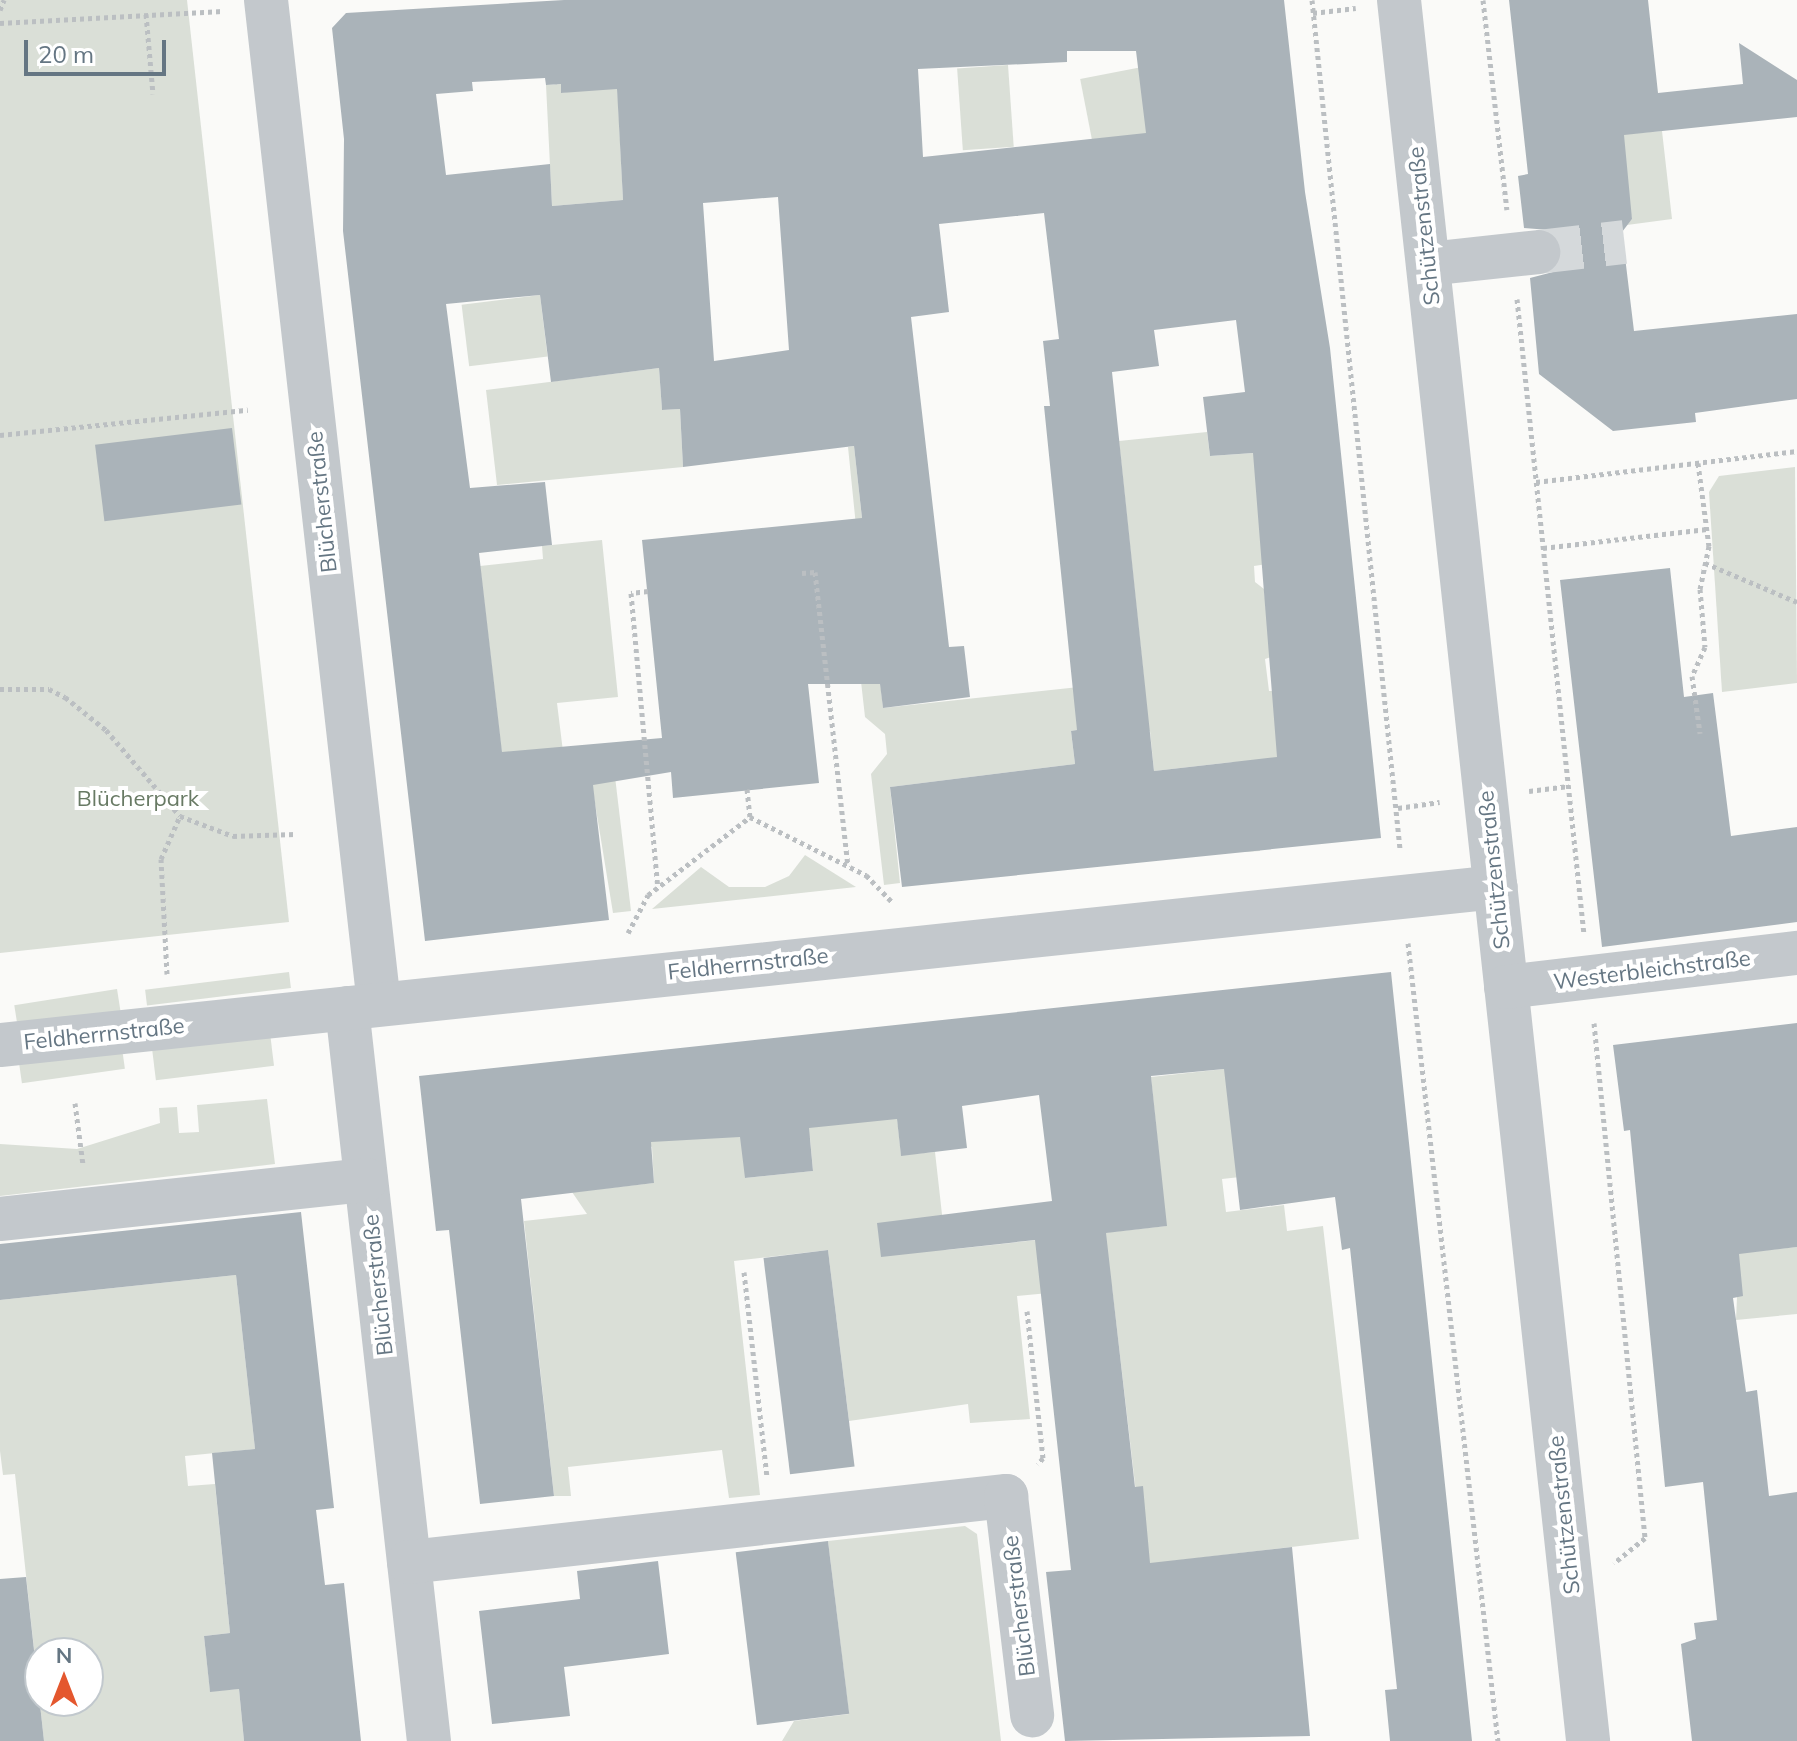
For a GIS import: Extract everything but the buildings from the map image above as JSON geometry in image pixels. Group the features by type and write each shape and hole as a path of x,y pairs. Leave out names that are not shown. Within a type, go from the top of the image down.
{"street":[{"name":"Schützenstraße","path":"1399,0 1588,1741"},
{"name":"Blücherstraße","path":"267,6 363,1006 366,1180 429,1741"},
{"path":"1428,264 1538,252"},
{"name":"Feldherrnstraße","path":"0,1045 1496,887"},
{"name":"Westerbleichstraße","path":"1506,987 1797,953"},
{"path":"0,1219 366,1180"},
{"path":"409,1562 1006,1496"},
{"name":"Blücherstraße","path":"1006,1496 1032,1715"}],"path":[{"path":"0,10 4,0"},
{"path":"1312,0 1402,866"},
{"path":"0,23 267,6"},
{"path":"146,14 153,94"},
{"path":"0,435 248,410"},
{"path":"1585,938 1536,482 1797,451"},
{"path":"1698,463 1707,529 1700,589 1705,647 1692,676 1700,733"},
{"path":"1543,548 1707,529"},
{"path":"1705,563 1797,602"},
{"path":"802,573 815,572 848,866"},
{"path":"648,591 631,593 658,887"},
{"path":"0,689 49,689 65,697 106,730 180,816 233,836 296,834"},
{"path":"1520,792 1569,786"},
{"path":"747,789 750,817"},
{"path":"1398,808 1452,801"},
{"path":"167,974 161,859 180,816"},
{"path":"750,817 866,875 896,907"},
{"path":"627,936 658,887 750,817"},
{"path":"1408,935 1498,1741"},
{"name":"Schützenstraße","path":"1593,1012 1645,1538 1609,1567"},
{"path":"75,1103 89,1209"},
{"path":"744,1272 773,1522"},
{"path":"1006,1496 1043,1458 1027,1311"}],"green space":[{"name":"Blücherpark","path":"0,0 187,0 289,922 0,953"},
{"path":"1008,65 1014,147 963,150 957,69"},
{"path":"1142,67 1155,133 1093,145 1080,79"},
{"path":"617,81 623,200 552,206 546,85 561,84 562,93"},
{"path":"1662,131 1672,219 1627,225 1632,219 1613,135"},
{"path":"540,295 548,357 469,366 462,305"},
{"path":"659,368 662,410 680,409 683,467 497,485 486,390"},
{"path":"1207,432 1210,456 1254,453 1267,564 1254,566 1255,582 1264,589 1271,657 1265,659 1269,691 1274,691 1281,780 1256,815 1260,851 1244,852 1233,762 1154,771 1150,731 1110,736 1109,727 1071,731 1075,764 890,787 900,883 884,885 871,774 887,754 885,734 865,717 857,646 867,635 848,447 854,446 883,708 1144,680 1119,441"},
{"path":"1795,467 1797,683 1722,692 1709,492 1719,476"},
{"path":"602,540 618,697 557,703 569,800 508,807 480,566 543,559 542,546"},
{"path":"611,743 631,911 613,913 592,785"},
{"path":"805,855 856,887 652,909 701,867 729,887 765,887 789,876"},
{"path":"289,972 291,988 147,1006 145,990"},
{"path":"117,989 121,1015 18,1031 14,1005"},
{"path":"270,1033 274,1066 156,1080 152,1048"},
{"path":"121,1041 125,1069 22,1083 18,1055"},
{"path":"1224,1069 1296,1171 1222,1179 1226,1212 1284,1205 1287,1231 1323,1226 1359,1539 1173,1561 1190,1712 1144,1561 1112,1287 1017,1296 1030,1419 970,1423 968,1404 849,1421 828,1250 734,1261 760,1495 729,1498 722,1450 568,1467 571,1496 554,1496 524,1221 587,1214 572,1192 654,1183 652,1147 642,1142 745,1123 745,1178 813,1171 810,1138 798,1126 896,1108 901,1155 935,1152 946,1250 1166,1226 1151,1077"},
{"path":"267,1099 275,1164 0,1196 0,1144 77,1149 160,1123 159,1108 177,1107 179,1133 199,1132 197,1105"},
{"path":"1797,1247 1797,1314 1736,1320 1739,1253"},
{"path":"236,1275 255,1449 185,1456 188,1486 215,1484 230,1633 204,1636 210,1691 239,1689 244,1741 44,1741 41,1717 104,1717 104,1637 33,1637 15,1474 3,1475 0,1451 0,1300"},
{"path":"965,1526 977,1534 1001,1741 782,1741 794,1721 849,1714 828,1541"}],"tunnel":[{"path":"1538,252 1624,242"}]}
